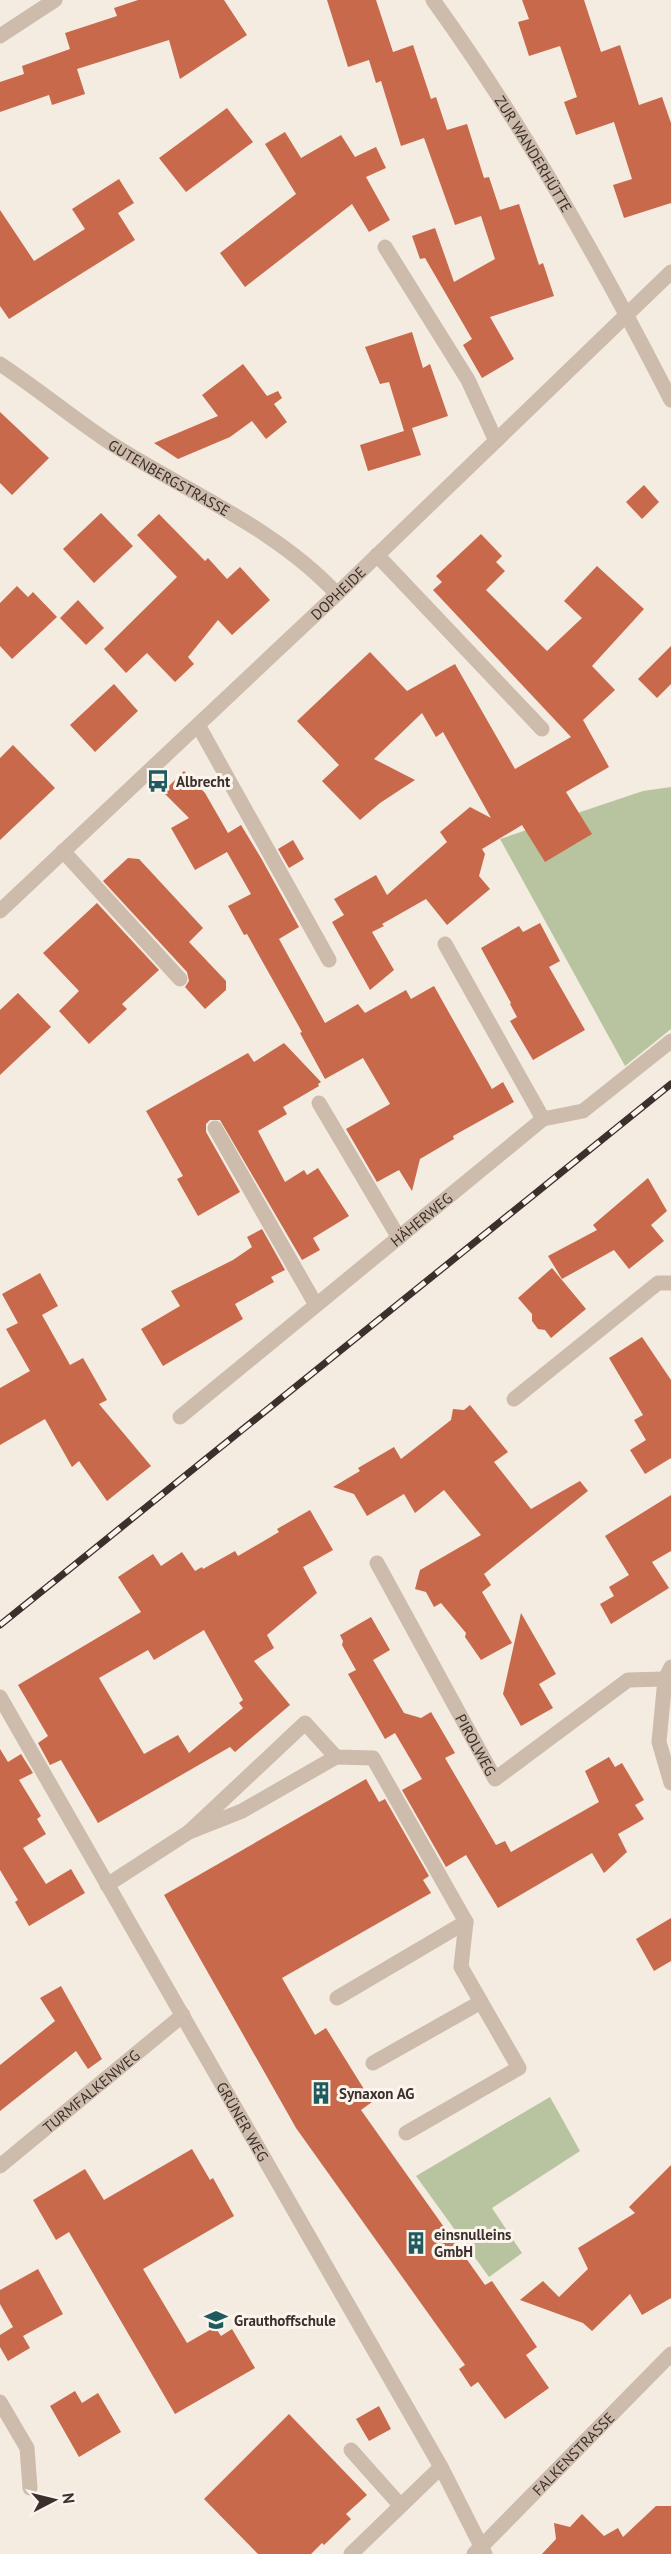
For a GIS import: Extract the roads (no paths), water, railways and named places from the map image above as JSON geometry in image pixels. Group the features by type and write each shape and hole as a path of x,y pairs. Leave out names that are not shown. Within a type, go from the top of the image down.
{"street":[{"path":"0,36 55,0"},
{"name":"ZUR WANDERHÜTTE","path":"433,0 482,67 524,134 626,314 671,400"},
{"path":"385,247 468,380 496,441"},
{"name":"DOPHEIDE","path":"0,911 337,594 671,272"},
{"name":"GUTENBERGSTRASSE","path":"0,364 110,443 261,531 315,570 337,594"},
{"path":"377,555 542,729"},
{"path":"198,725 328,960"},
{"path":"63,851 180,979"},
{"path":"445,944 543,1119"},
{"name":"HÄHERWEG","path":"180,1417 543,1119 583,1111 671,1041"},
{"path":"319,1103 399,1238"},
{"path":"215,1128 316,1305"},
{"path":"514,1399 658,1283 671,1283"},
{"name":"PIROLWEG","path":"377,1563 495,1779 628,1680 668,1673"},
{"path":"668,1673 659,1742 671,1783"},
{"name":"GRÜNER WEG","path":"0,1697 441,2467 480,2552"},
{"path":"107,1885 189,1832 305,1723 336,1757"},
{"path":"189,1832 242,1811 336,1757 373,1758 466,1922 461,1967 519,2068 406,2133"},
{"path":"337,1998 466,1922"},
{"path":"373,2063 481,2002"},
{"name":"TURMFALKENWEG","path":"0,2166 183,2015"},
{"name":"FALKENSTRASSE","path":"480,2552 671,2354"},
{"path":"0,2402 27,2448 30,2488"},
{"path":"351,2450 400,2505"},
{"path":"351,2554 441,2467"}],"railway":[{"path":"0,1625 671,1084"}],"place":[{"name":"Albrecht","path":"158,781"},
{"name":"Synaxon AG","path":"321,2093"},
{"name":"einsnulleins GmbH","path":"416,2243"},
{"name":"Grauthoffschule","path":"216,2320"}]}
